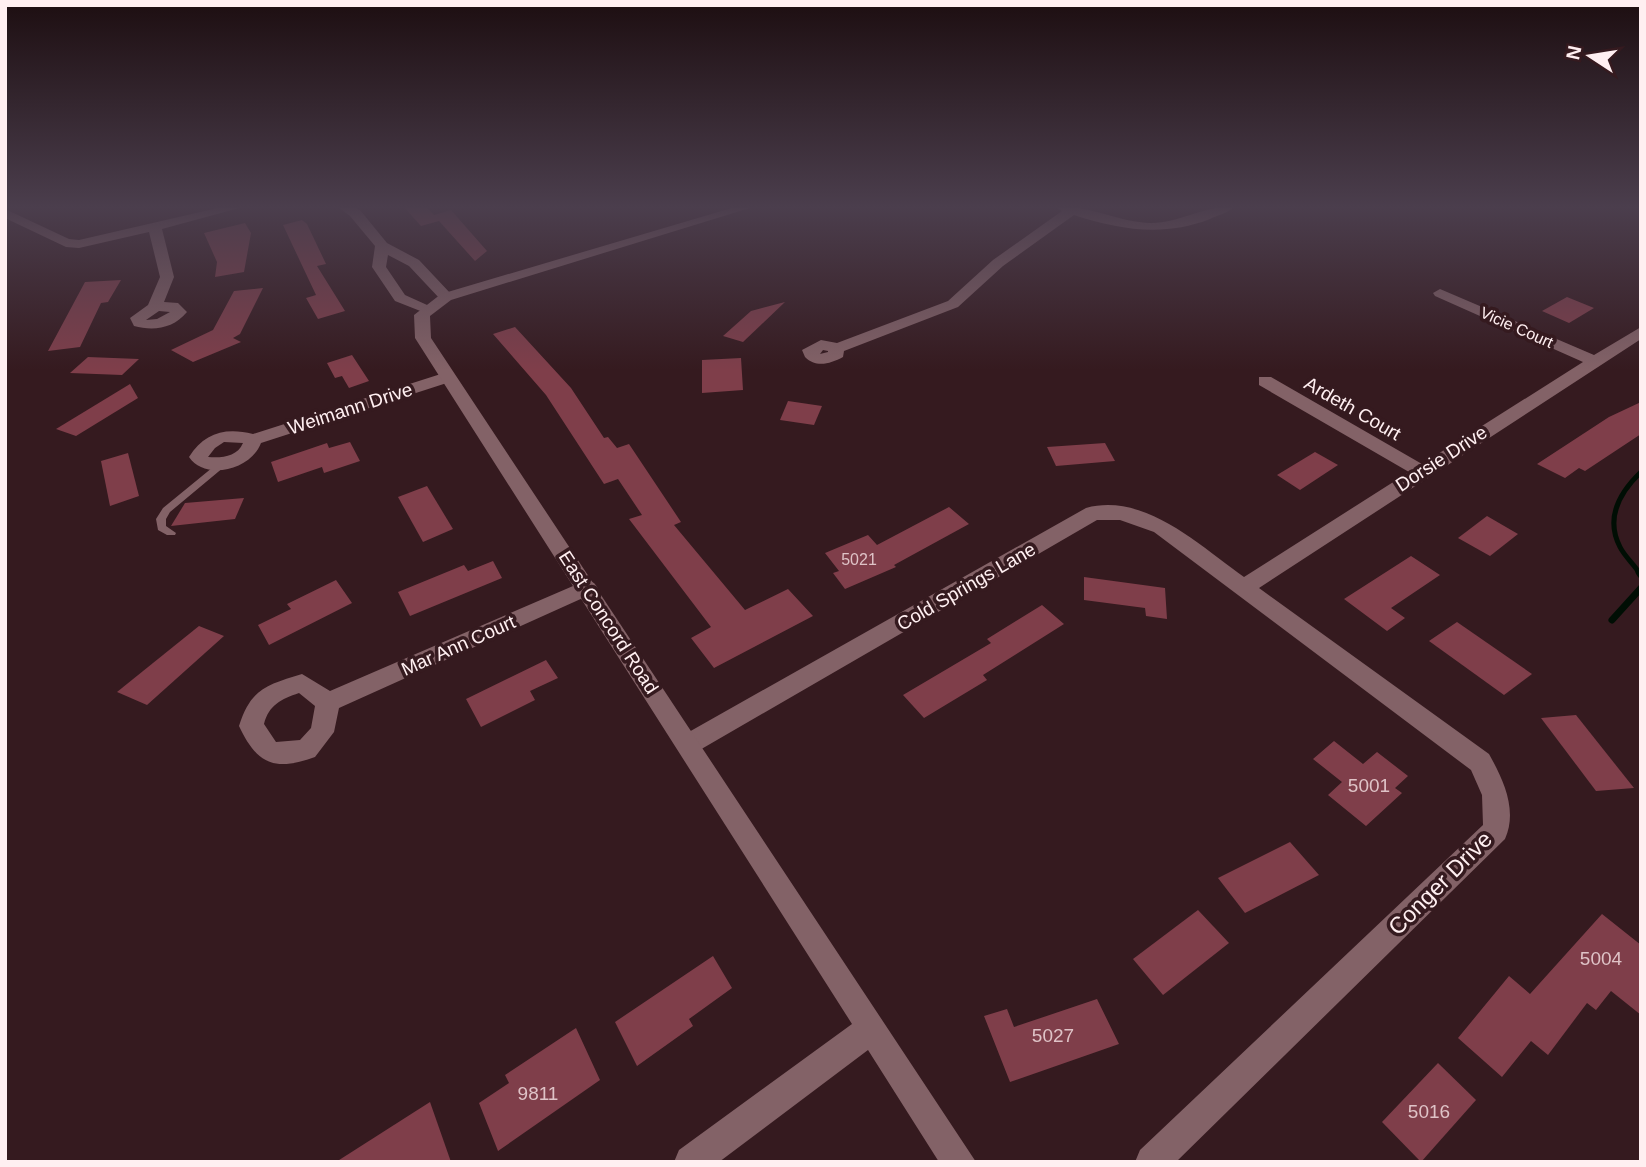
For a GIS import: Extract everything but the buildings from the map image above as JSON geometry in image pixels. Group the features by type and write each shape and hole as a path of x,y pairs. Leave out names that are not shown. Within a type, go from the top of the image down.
{"street":[{"path":"155,307 167,277 163,261"},
{"name":"East Concord Road","path":"380,261 379,267 447,377 689,744 959,1162"},
{"path":"411,261 446,297"},
{"path":"423,338 420,323 428,309 446,297 564,261"},
{"path":"835,349 953,304 1000,261"},
{"name":"Vicie Court","path":"1440,293 1593,360"},
{"path":"400,298 428,309"},
{"name":"Dorsie Drive","path":"1244,587 1420,471 1641,332"},
{"name":"Weimann Drive","path":"253,440 252,449 243,457 221,465 202,463 198,457 202,447 215,439 234,434 253,440 447,377"},
{"name":"Ardeth Court","path":"1265,381 1420,471"},
{"name":"Cold Springs Lane","path":"689,744 1093,513 1122,513 1161,527 1244,587"},
{"name":"Conger Drive","path":"1152,1162 1496,830 1499,805 1493,783 1480,762 1244,587"},
{"name":"Mar Ann Court","path":"328,702 587,588"},
{"path":"691,1162 871,1029"}],"lane":[{"path":"172,533 161,528 161,519 166,510 221,465"}],"waterway":[{"path":"1640,574 1620,547 1614,526 1621,497 1641,472"},
{"path":"1612,620 1641,588"}]}
